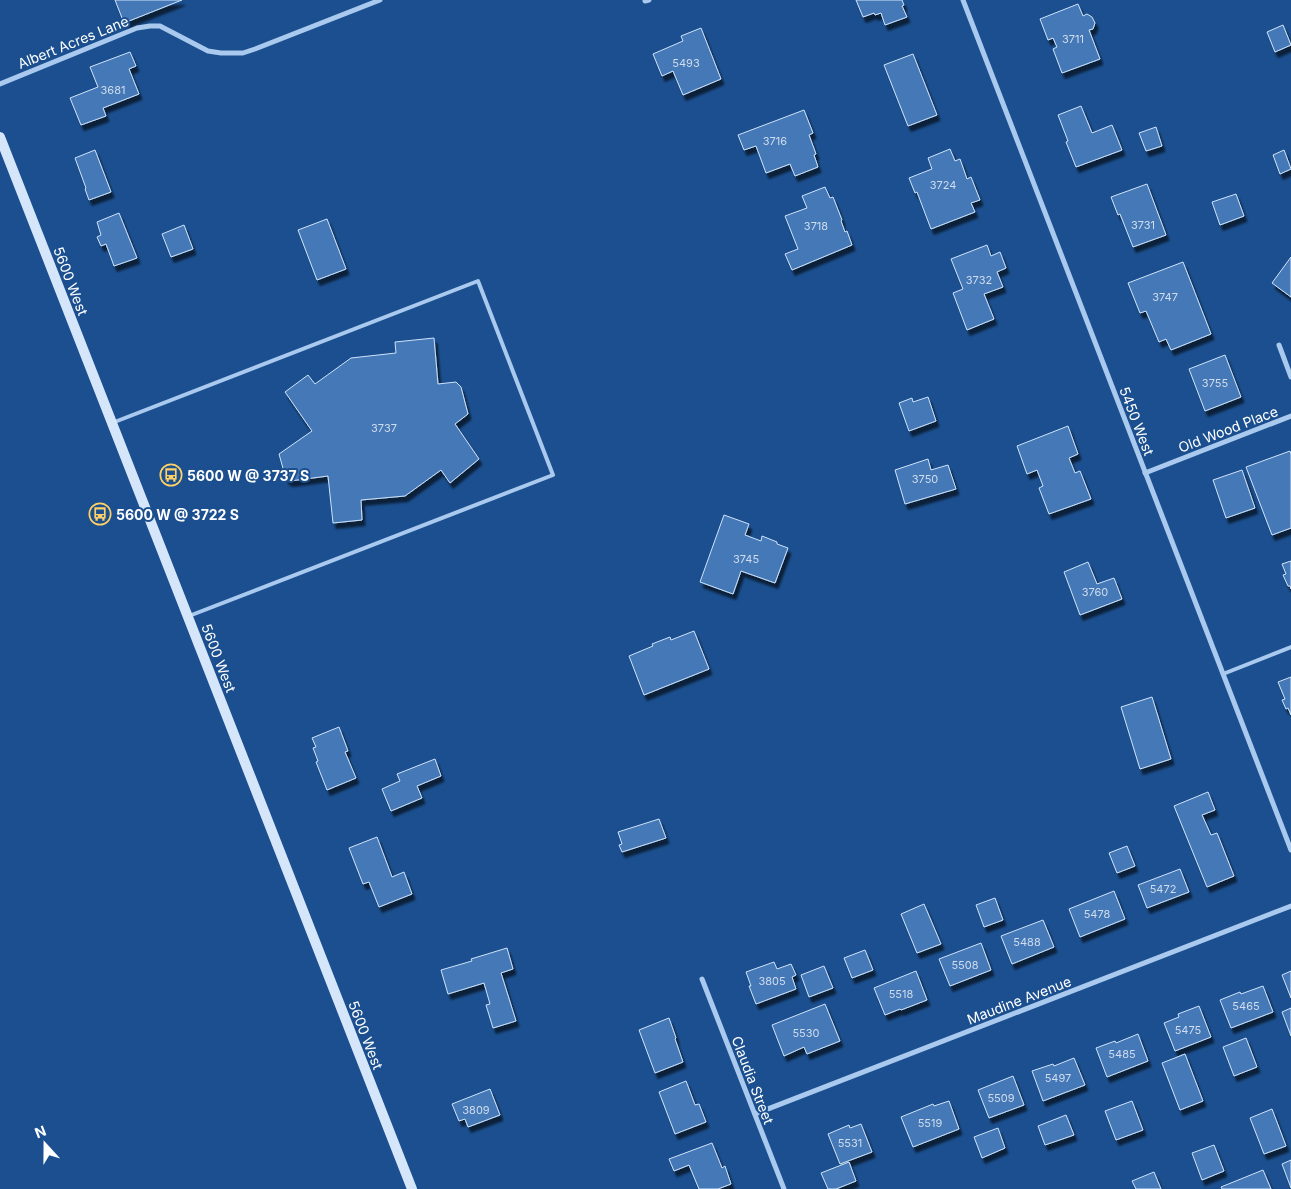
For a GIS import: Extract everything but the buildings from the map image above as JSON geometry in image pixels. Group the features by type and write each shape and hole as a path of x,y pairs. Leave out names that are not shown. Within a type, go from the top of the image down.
{"main road":[{"name":"5600 West","path":"0,137 412,1189"}],"street":[{"name":"Albert Acres Lane","path":"0,84 137,28 160,26 208,51 221,54 243,52 256,49 380,0"},
{"name":"5450 West","path":"963,0 1291,850"},
{"path":"1278,345 1291,377"},
{"name":"Old Wood Place","path":"1145,473 1291,416"},
{"name":"Maudine Avenue","path":"755,1114 1291,906"},
{"name":"Claudia Street","path":"702,979 784,1189"}],"lane":[{"path":"112,423 478,281 553,475 188,616"},
{"path":"1223,674 1291,648"}],"place":[{"name":"5600 W @ 3737 S","path":"171,475"},
{"name":"5600 W @ 3722 S","path":"100,514"}]}
